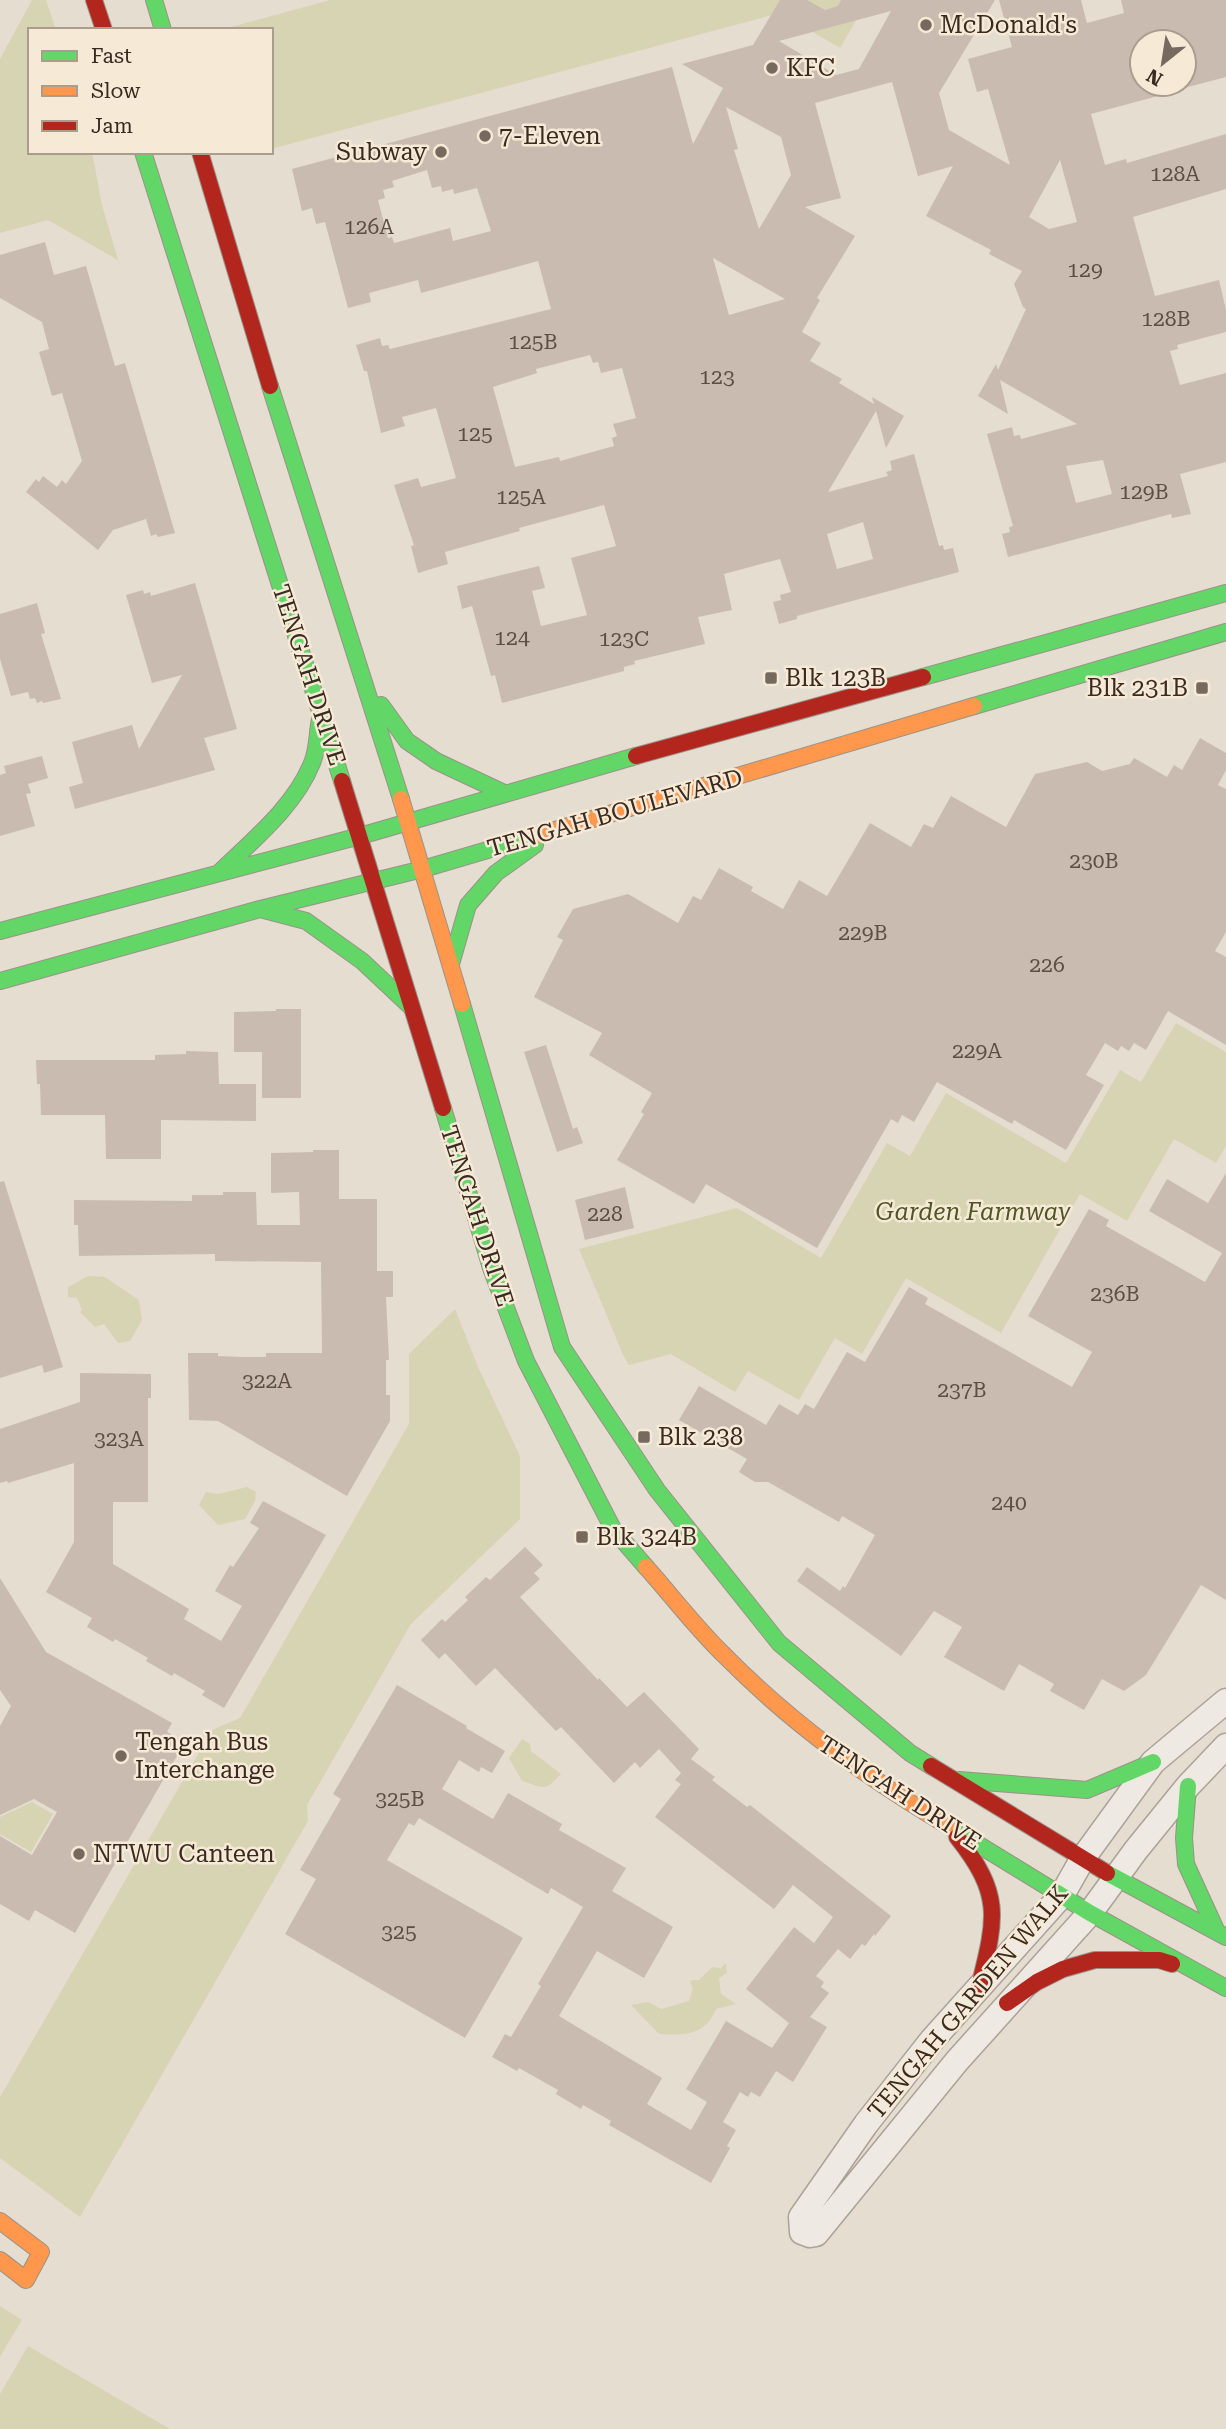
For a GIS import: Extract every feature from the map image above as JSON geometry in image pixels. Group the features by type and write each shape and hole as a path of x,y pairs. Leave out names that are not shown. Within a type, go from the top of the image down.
{"street":[{"path":"94,0 103,28"},
{"path":"154,0 162,28"},
{"name":"TENGAH DRIVE","path":"144,154 360,835 491,1268 526,1361 613,1530 723,1655 815,1738 888,1790 1090,1913 1226,1988"},
{"name":"TENGAH DRIVE","path":"201,154 262,361 423,869 562,1347 657,1490 779,1643 910,1753 1114,1877 1221,1934"},
{"name":"TENGAH BOULEVARD","path":"0,932 408,822 1226,593"},
{"name":"TENGAH BOULEVARD","path":"0,981 260,909 423,869 1226,632"},
{"path":"363,679 407,741 436,761 504,793"},
{"path":"218,874 293,793 312,763 321,714"},
{"path":"451,964 468,905 496,873 554,831"},
{"path":"260,909 306,921 362,961 413,1009"},
{"name":"TENGAH GARDEN WALK","path":"1226,1701 1153,1762 1083,1858 1062,1895 932,2040 866,2124 809,2226 1090,1913 1114,1877 1188,1786 1226,1746"},
{"path":"953,1780 1087,1790 1153,1762"},
{"path":"1188,1786 1184,1838 1186,1864 1221,1934"},
{"path":"949,1827 974,1858 986,1881 990,1906 990,1941 979,1987"},
{"path":"1007,2003 1037,1982 1063,1969 1095,1959 1159,1959 1198,1972"},
{"path":"0,2221 41,2252 26,2280 0,2260"}],"green space":[{"path":"32,0 46,0 55,28 28,28 28,154 92,154 102,205 118,260 48,220 0,233 0,59"},
{"path":"330,0 868,0 840,48 780,13 273,148 273,28 227,28"},
{"name":"Garden Farmway","path":"1176,1023 1226,1052 1226,1146 1216,1163 1174,1139 1127,1221 1080,1194 1001,1333 906,1278 862,1354 835,1338 799,1400 748,1371 735,1392 671,1354 629,1365 624,1357 579,1249 737,1208 821,1258 887,1143 910,1156 946,1093 1066,1163 1120,1070 1141,1082"},
{"path":"88,1276 105,1277 139,1300 142,1320 130,1341 118,1343 104,1324 95,1327 80,1312 82,1310 77,1298 68,1297 68,1287"},
{"path":"455,1309 478,1367 520,1456 520,1519 411,1624 307,1805 308,1821 80,2217 0,2158 0,2097 212,1730 240,1718 409,1424 409,1354"},
{"path":"247,1487 256,1492 255,1501 245,1519 218,1525 199,1505 206,1492 218,1494"},
{"path":"522,1739 530,1744 531,1751 561,1774 551,1784 540,1787 522,1781 509,1758"},
{"path":"32,1802 53,1814 31,1852 0,1834 0,1817"},
{"path":"726,1963 727,1973 719,1978 721,1994 736,2004 716,2009 700,2029 686,2034 659,2034 631,2005 648,2002 661,2009 689,2001 693,1988 690,1983 692,1980 699,1980 712,1967 721,1968"},
{"path":"0,2306 22,2320 0,2357"},
{"path":"28,2346 170,2429 0,2429 0,2394"}],"building":[{"path":"780,0 807,0 825,10 838,6 841,0 995,0 939,93 949,130 1010,165 988,89 977,92 968,59 1012,47 999,0 1081,0 1087,23 1124,13 1121,0 1226,0 1226,77 1198,84 1198,28 1128,28 1128,98 1150,98 1091,114 1105,165 1126,159 1127,163 1226,134 1226,189 1133,217 1155,296 1219,280 1226,310 1226,332 1177,345 1178,349 1170,351 1180,385 1226,373 1226,462 1180,474 1191,514 1172,518 1171,514 1008,557 1002,534 1010,532 1009,527 1013,526 987,434 1012,427 1014,436 1020,435 1021,439 1077,424 1000,380 1008,414 978,396 996,364 998,370 1026,309 1014,284 1022,271 989,254 991,250 926,216 953,166 918,176 892,82 815,103 841,198 805,207 855,236 817,298 820,300 802,332 821,343 810,361 842,379 839,383 874,404 872,397 904,416 886,448 876,411 828,492 888,476 886,472 892,470 890,461 914,454 939,546 943,545 944,550 953,548 959,572 797,616 797,619 779,624 773,602 781,600 780,595 791,592 780,559 724,574 732,610 698,617 705,644 634,661 635,664 624,667 624,671 502,703 495,675 491,676 472,606 462,609 457,586 539,566 545,588 532,591 541,626 587,615 571,558 616,546 604,505 445,552 448,564 418,573 411,546 414,545 394,485 418,478 421,487 456,478 436,408 402,417 405,426 381,433 367,371 364,371 356,345 380,338 382,346 388,345 390,349 551,309 538,261 421,293 418,280 369,293 371,302 348,308 325,222 316,224 312,208 302,211 292,169 672,67 693,144 723,88 682,64 753,45","holes":["891,11 859,69 836,75 779,41","726,107 781,137 791,175 759,229 734,150 738,149","1060,160 1077,222 1049,229 1029,217","427,170 432,188 441,186 442,192 453,189 454,194 477,188 491,231 453,241 450,228 394,243 392,237 388,238 378,200 385,198 383,190 394,187 392,181","713,258 785,299 729,315","590,355 593,363 598,362 601,373 622,368 636,418 613,424 617,436 612,438 614,446 560,461 559,457 515,467 493,387 537,373 536,369","1103,460 1112,494 1076,503 1066,466","863,522 873,559 837,569 827,534"]},
{"path":"45,242 54,275 86,266 115,366 125,363 175,533 151,536 146,519 113,530 98,550 26,492 36,479 39,482 43,476 57,487 62,480 66,484 82,461 62,393 52,396 39,352 49,349 42,322 0,298 0,255"},
{"path":"195,583 237,729 204,738 215,770 75,809 69,787 83,783 72,742 132,725 139,749 182,675 152,683 126,595 143,590 144,594 150,592 151,596"},
{"path":"37,603 45,633 41,634 61,699 43,703 37,703 35,698 30,699 28,692 11,696 0,659 0,614"},
{"path":"1200,738 1226,753 1226,770 1218,785 1226,789 1226,932 1215,951 1226,957 1226,1045 1168,1011 1146,1050 1134,1043 1129,1051 1121,1046 1118,1051 1105,1043 1086,1075 1104,1085 1066,1150 1014,1120 1012,1124 937,1082 914,1122 902,1115 898,1123 891,1119 817,1248 706,1184 694,1204 617,1160 644,1114 641,1112 652,1093 589,1055 602,1033 534,997 563,940 557,937 573,909 628,894 678,923 693,896 701,900 719,868 753,887 751,891 783,909 799,880 827,896 870,823 911,847 924,824 933,828 951,796 1006,827 1035,774 1087,762 1102,771 1130,764 1134,758 1167,777 1174,765 1182,770"},
{"path":"42,756 48,778 28,784 31,793 26,794 35,826 0,836 0,775 6,773 4,766"},
{"path":"301,1009 301,1098 262,1098 262,1052 234,1052 234,1012"},
{"path":"546,1045 573,1129 577,1127 583,1143 557,1152 524,1052"},
{"path":"186,1051 218,1052 219,1084 256,1084 256,1121 161,1120 161,1159 106,1159 105,1115 41,1115 36,1060 155,1060 155,1055 186,1054"},
{"path":"339,1150 339,1199 377,1199 377,1271 393,1271 393,1297 386,1297 389,1360 386,1360 386,1395 390,1395 390,1421 347,1496 218,1421 189,1420 188,1353 266,1357 266,1353 322,1353 321,1262 215,1261 215,1254 79,1256 78,1225 74,1225 74,1200 192,1201 192,1195 256,1192 257,1225 300,1225 299,1192 271,1193 271,1153"},
{"path":"1226,1173 1226,1600 1201,1585 1146,1675 1124,1691 1102,1679 1084,1710 1050,1691 1054,1684 1019,1664 1004,1691 944,1657 962,1627 934,1611 901,1656 797,1581 807,1567 840,1591 843,1586 845,1588 875,1535 842,1516 839,1522 768,1482 755,1482 739,1472 747,1459 679,1420 699,1386 766,1425 779,1404 798,1415 805,1404 814,1409 847,1352 865,1362 909,1287 928,1298 925,1304 1072,1387 1092,1352 1028,1316 1089,1209 1109,1220 1106,1226 1205,1282 1222,1253 1149,1211 1167,1179 1208,1203"},
{"path":"4,1181 63,1367 44,1373 42,1365 0,1378 0,1182"},
{"path":"625,1187 634,1228 585,1240 575,1200"},
{"path":"80,1373 151,1374 151,1398 148,1398 148,1502 113,1502 113,1564 189,1609 184,1619 221,1641 242,1606 215,1591 230,1565 233,1567 259,1528 250,1523 263,1501 326,1535 224,1708 202,1695 205,1691 146,1661 148,1658 115,1639 113,1642 87,1627 92,1618 46,1592 74,1542 74,1463 0,1483 0,1429 80,1402"},
{"path":"525,1547 543,1565 534,1573 540,1579 520,1597 598,1680 599,1678 627,1707 644,1692 699,1749 691,1759 715,1777 712,1780 747,1807 750,1805 891,1916 875,1936 874,1934 865,1946 862,1944 850,1959 838,1949 816,1976 824,1982 821,1987 829,1993 810,2017 827,2027 793,2082 776,2071 760,2097 751,2092 748,2097 740,2092 723,2122 736,2130 727,2146 730,2148 711,2183 609,2125 611,2121 583,2105 581,2109 556,2094 558,2090 519,2068 517,2071 492,2057 505,2034 511,2037 583,1907 551,1888 548,1894 419,1818 414,1826 409,1823 387,1860 523,1938 465,2038 285,1934 316,1879 300,1870 341,1799 333,1794 397,1685 505,1751 492,1773 481,1767 479,1772 459,1760 442,1789 493,1819 508,1793 562,1824 559,1830 626,1868 612,1891 673,1927 644,1978 597,1951 559,2016 662,2078 647,2104 691,2130 707,2102 686,2089 726,2021 772,2048 789,2023 746,1989 794,1927 814,1943 833,1917 793,1885 774,1909 655,1817 681,1784 675,1780 681,1773 659,1749 640,1768 635,1762 614,1783 561,1727 556,1731 495,1668 476,1686 445,1653 439,1659 421,1640 442,1619 445,1622 468,1600 465,1597 486,1577 490,1580"},
{"name":"Tengah Bus Interchange","path":"0,1578 46,1652 172,1723 167,1732 185,1742 75,1933 35,1910 29,1921 0,1904 0,1836 32,1855 57,1812 34,1799 0,1815 0,1726 11,1706 0,1690"}],"traffic: fast":[{"path":"154,0 162,28"},
{"path":"144,154 342,781"},
{"path":"270,386 401,799"},
{"path":"923,677 1226,593"},
{"path":"974,706 1226,632"},
{"path":"381,705 407,741 436,761 504,793"},
{"path":"220,872 272,822 305,779 314,758 320,719"},
{"path":"0,931 360,836 636,756"},
{"path":"0,981 260,909 423,869 535,836"},
{"path":"451,964 468,905 496,873 535,845"},
{"path":"264,910 306,921 362,961 411,1007"},
{"path":"462,1004 562,1347 657,1490 779,1643 910,1753 931,1766"},
{"path":"443,1108 491,1268 526,1361 613,1529 646,1567"},
{"path":"959,1780 1087,1790 1153,1762"},
{"path":"1188,1786 1184,1838 1186,1864 1217,1932"},
{"path":"953,1829 1090,1913 1226,1988"},
{"path":"1107,1873 1226,1937"}],"traffic: slow":[{"path":"535,836 974,706"},
{"path":"401,799 462,1004"},
{"path":"646,1567 714,1645 777,1705 833,1750 891,1791 953,1829"},
{"path":"0,2221 41,2252 26,2280 0,2260"}],"traffic: jam":[{"path":"94,0 103,28"},
{"path":"201,154 270,386"},
{"path":"636,756 923,677"},
{"path":"342,781 443,1108"},
{"path":"931,1766 1107,1873"},
{"path":"957,1837 982,1875 992,1908 992,1925 979,1987"},
{"path":"1007,2003 1037,1982 1063,1969 1095,1960 1159,1960 1172,1964"}],"place":[{"name":"McDonald's","path":"926,25"},
{"name":"KFC","path":"772,68"},
{"name":"7-Eleven","path":"485,136"},
{"name":"Subway","path":"441,152"},
{"name":"Blk 123B","path":"771,678"},
{"name":"Blk 231B","path":"1202,688"},
{"name":"Blk 238","path":"644,1437"},
{"name":"Blk 324B","path":"582,1537"},
{"name":"Tengah Bus Interchange","path":"121,1756"},
{"name":"NTWU Canteen","path":"79,1854"}]}
